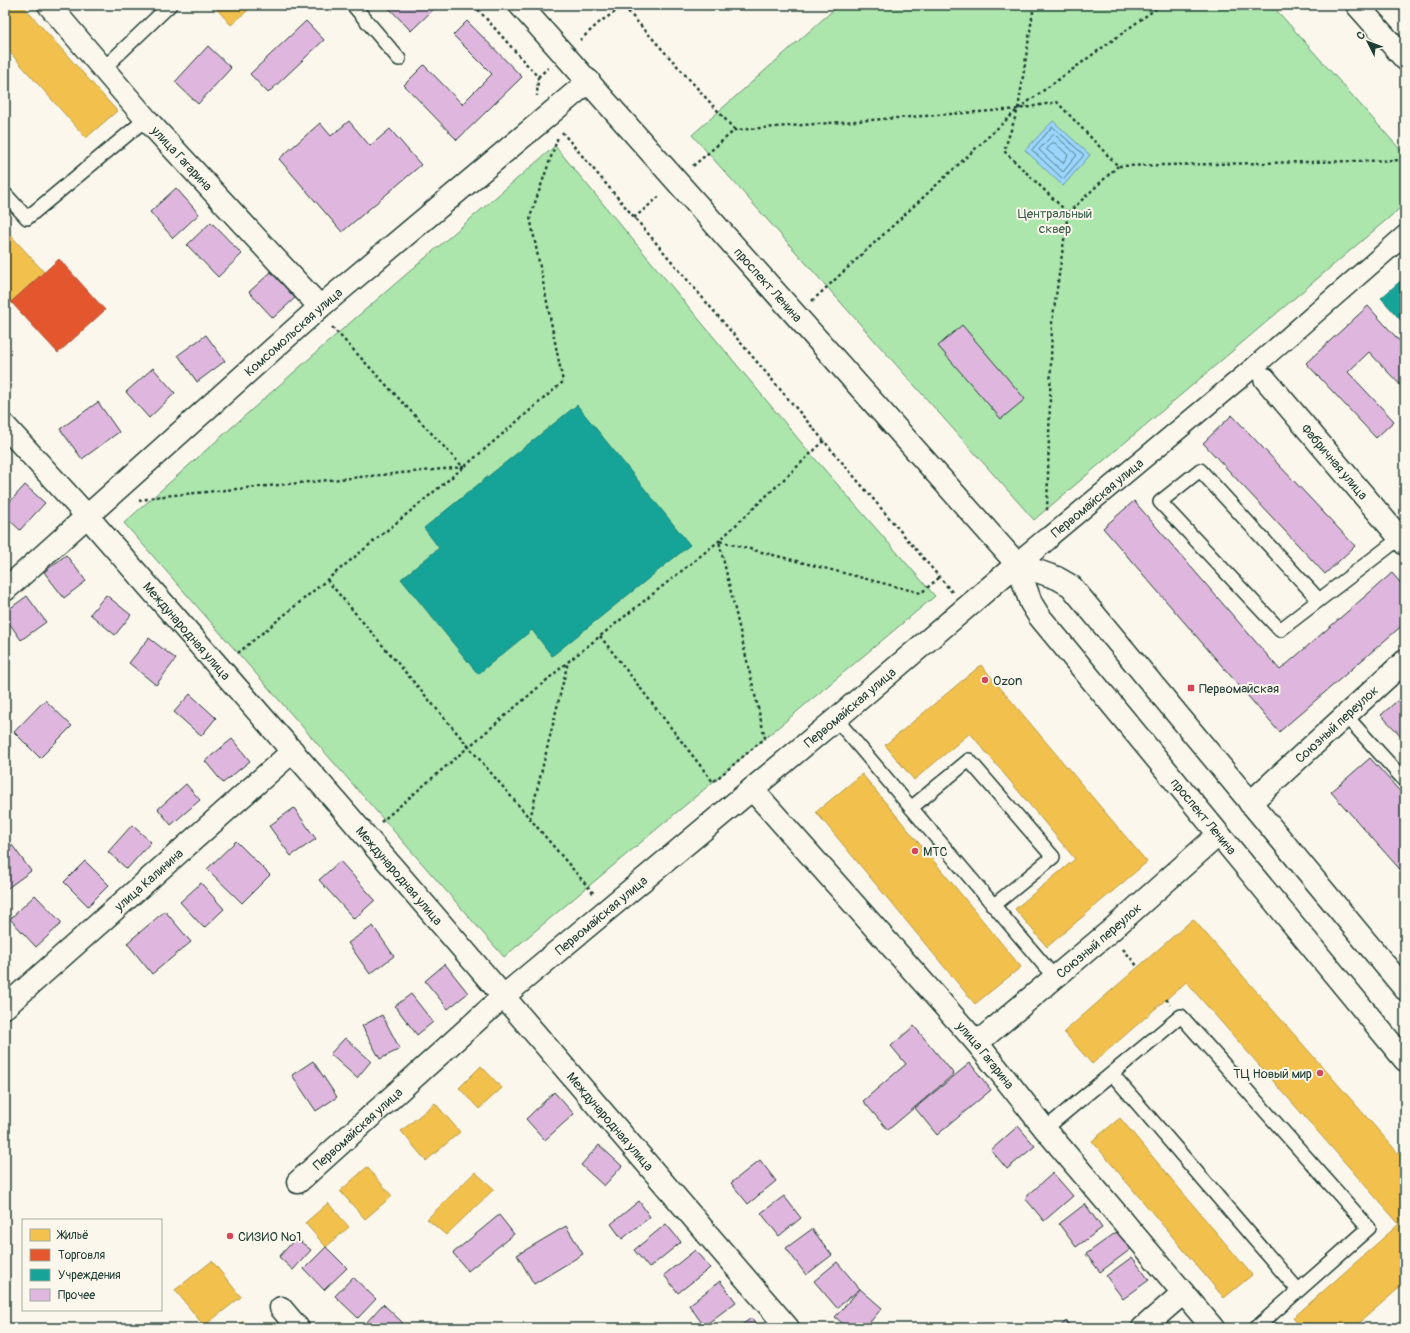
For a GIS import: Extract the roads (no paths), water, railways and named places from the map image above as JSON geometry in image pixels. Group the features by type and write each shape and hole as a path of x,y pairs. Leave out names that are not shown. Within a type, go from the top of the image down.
{"street":[{"name":"улица Гагарина","path":"49,5 146,119 320,307"},
{"name":"проспект Ленина","path":"520,5 1017,564 1031,603 1039,616 1405,1060"},
{"path":"1357,5 1405,59"},
{"name":"Комсомольская улица","path":"5,590 320,307 589,82"},
{"name":"Первомайская улица","path":"298,1182 505,995 967,609 1017,564 1255,366 1405,235"},
{"name":"Фабричная улица","path":"1265,379 1402,541"},
{"name":"Международная улица","path":"5,426 87,516 505,995 788,1328"},
{"name":"проспект Ленина","path":"1017,564 1057,578 1071,586 1405,989"},
{"name":"Союзный переулок","path":"1250,803 1405,661"},
{"name":"улица Калинина","path":"5,1007 293,751"},
{"name":"улица Гагарина","path":"752,788 977,1043 1046,1129 1213,1328"},
{"name":"Союзный переулок","path":"977,1043 1055,978 1218,835"},
{"path":"1144,1328 1183,1293"},
{"path":"282,1308 298,1328"}],"lane":[{"path":"103,69 170,5"},
{"path":"353,5 399,59"},
{"path":"5,194 27,218 146,119"},
{"path":"1319,600 1200,470 1160,502 1280,630 1319,600 1402,541"},
{"path":"1346,715 1403,774"},
{"path":"836,719 1055,978"},
{"path":"911,808 969,760 1052,856 993,906"},
{"path":"1046,1129 1113,1075 1181,1016 1369,1228 1256,1328"},
{"path":"1113,1075 1298,1290"}],"water":[{"path":"1053,121 1090,155 1063,186 1025,150"}],"place":[{"name":"Ozon","path":"985,680"},
{"name":"Первомайская","path":"1191,688"},
{"name":"МТС","path":"915,851"},
{"name":"ТЦ Новый мир","path":"1320,1073"},
{"name":"СИЗИО №1","path":"230,1236"}],"park label":[{"name":"Центральный сквер","path":"1055,220"}]}
